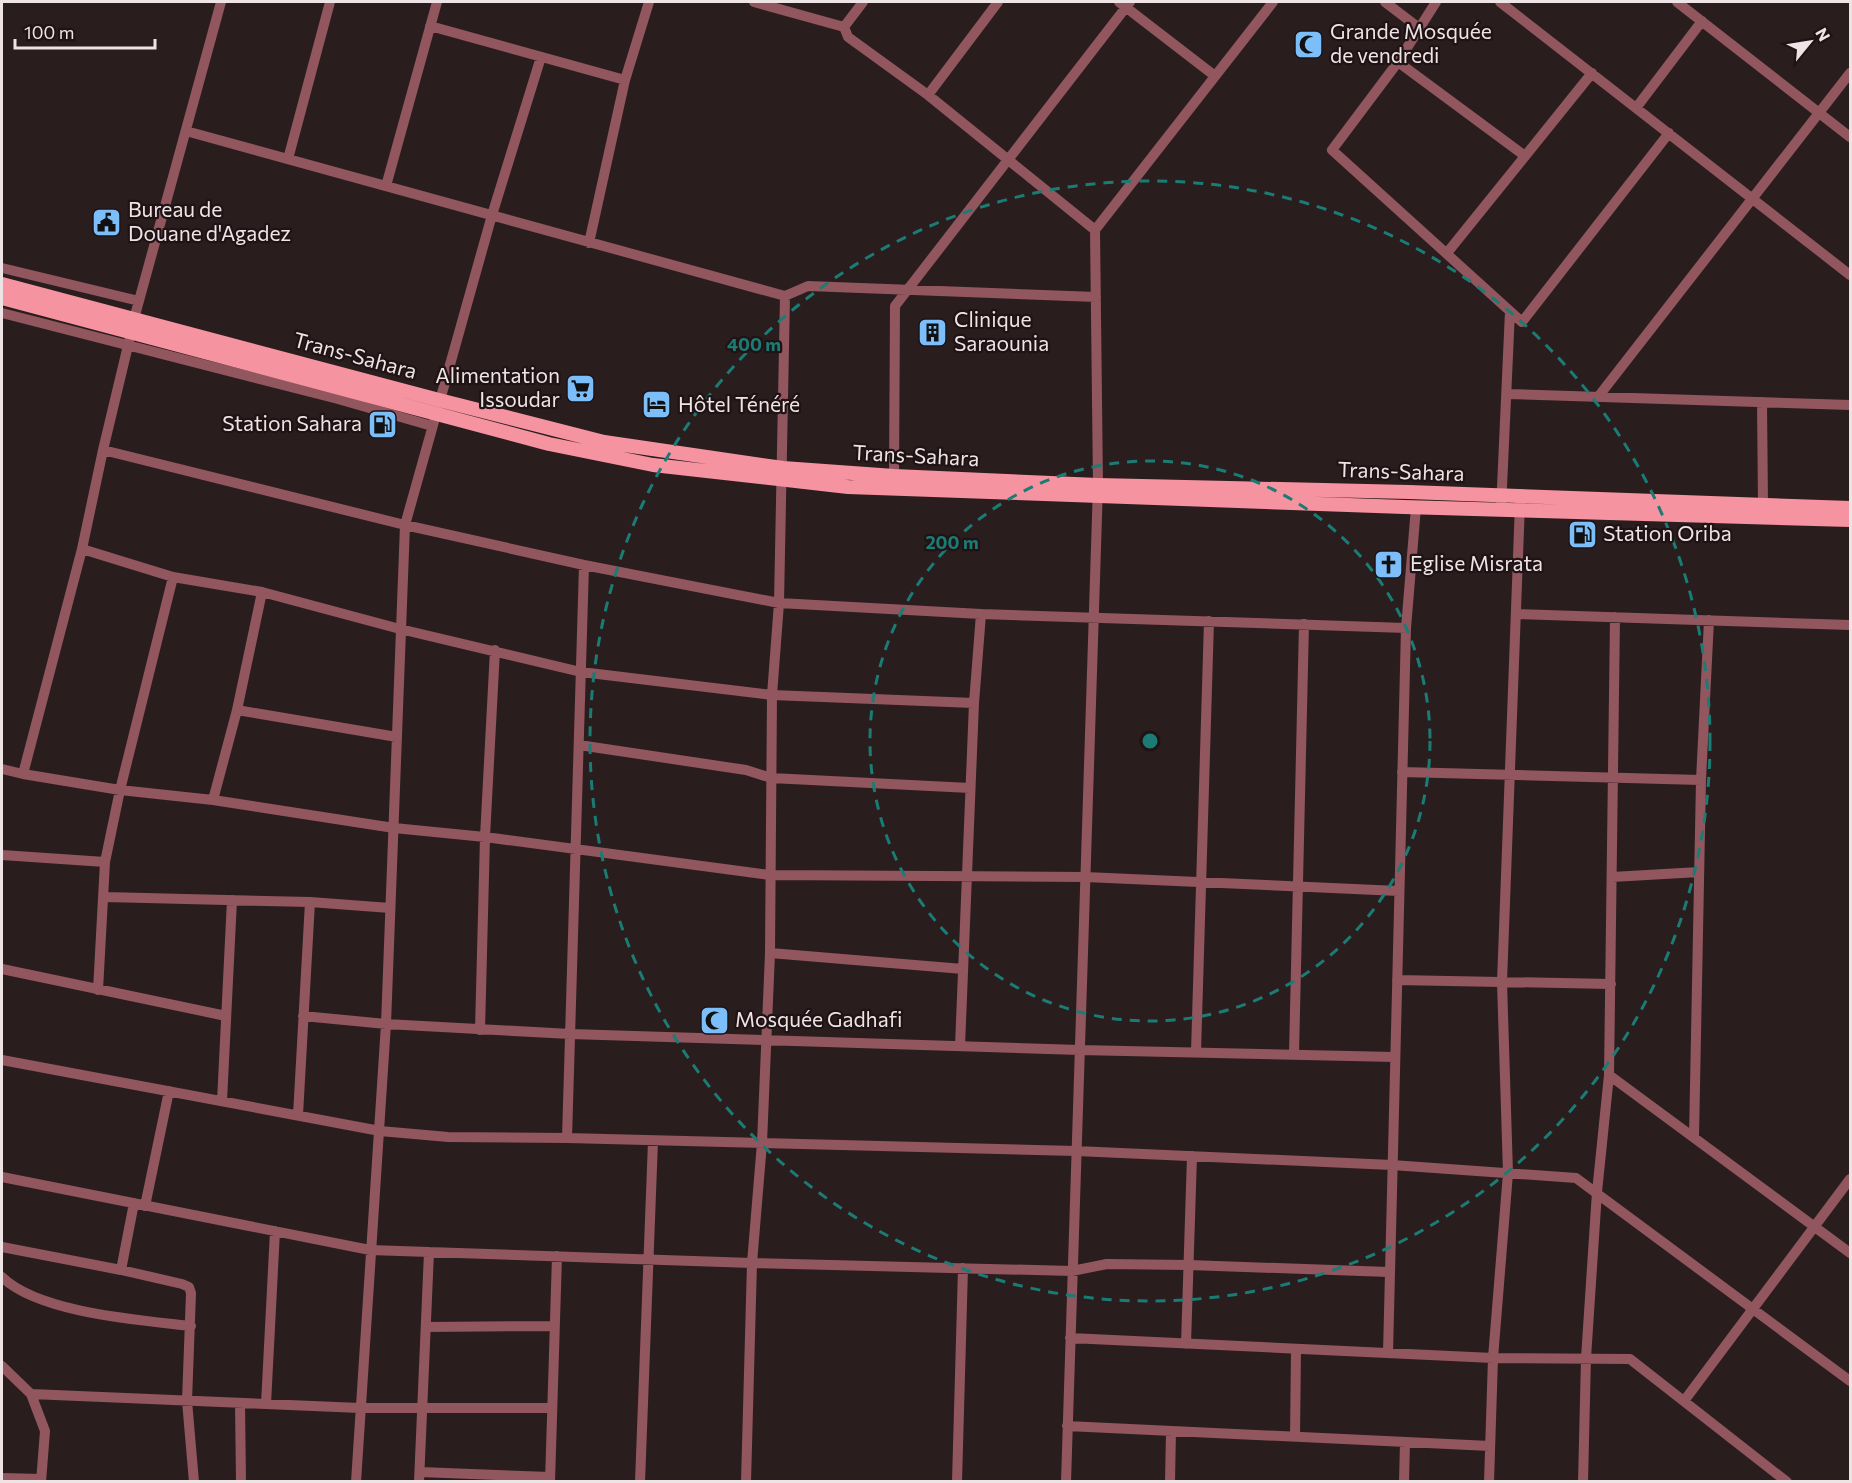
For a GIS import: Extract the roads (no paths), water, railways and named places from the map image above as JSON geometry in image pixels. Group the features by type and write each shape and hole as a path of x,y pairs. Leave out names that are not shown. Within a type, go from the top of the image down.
{"main road":[{"name":"Trans-Sahara","path":"2,284 604,442 848,487 923,483 1850,514"},
{"name":"Trans-Sahara","path":"2,298 130,339 353,391 434,420 653,465 782,474 894,476 923,483"},
{"name":"Trans-Sahara","path":"1363,498 1416,507 1502,502"},
{"name":"Trans-Sahara","path":"1743,510 1763,505 1850,514"}],"street":[{"path":"134,319 221,2"},
{"path":"288,159 330,2"},
{"path":"386,186 437,2"},
{"path":"589,243 625,80 649,2"},
{"path":"754,2 844,27"},
{"path":"844,27 863,2"},
{"path":"928,95 998,2"},
{"path":"1065,1482 1098,490 1095,230 1273,2"},
{"path":"1385,2 1419,28"},
{"path":"1436,2 1398,62 1332,150 1522,322 1668,133"},
{"path":"1500,2 1851,275"},
{"path":"1677,2 1851,137"},
{"path":"894,476 895,306 1125,3 1215,76"},
{"path":"1636,108 1702,21"},
{"path":"430,26 625,80"},
{"path":"844,27 848,37 928,95 1095,230"},
{"path":"356,1482 386,1024 405,525 492,215 541,57"},
{"path":"1398,62 1525,156"},
{"path":"1447,253 1592,73"},
{"path":"1598,397 1851,73"},
{"path":"186,131 784,296 808,286 1096,297"},
{"path":"2,268 139,301"},
{"path":"746,1482 752,1263 762,1143 770,953 772,695 779,603 784,296"},
{"path":"1502,502 1510,311"},
{"path":"2,312 130,339 82,549 23,774"},
{"path":"1507,394 1851,405"},
{"path":"1762,402 1763,505"},
{"path":"103,450 405,525 584,565 779,603 981,614 1406,628"},
{"path":"1490,1482 1493,1358 1508,1173 1502,982 1520,504"},
{"path":"1388,1353 1406,628 1416,507"},
{"path":"82,549 173,577 262,592 400,629 581,672 772,695 974,703"},
{"path":"567,1138 584,565"},
{"path":"98,990 105,897 105,862 120,790 173,577"},
{"path":"213,800 237,710 262,592"},
{"path":"960,1046 974,703 981,614"},
{"path":"1516,614 1851,625"},
{"path":"1583,1482 1586,1358 1597,1192 1610,1074 1615,617"},
{"path":"1694,1137 1701,780 1709,620"},
{"path":"1196,1052 1209,621"},
{"path":"1294,1054 1304,624"},
{"path":"480,1030 485,837 495,651"},
{"path":"237,710 397,737"},
{"path":"579,745 746,770 771,778 970,788"},
{"path":"2,768 23,774 120,790 213,800 394,828 485,837 770,875 1085,877 1399,891"},
{"path":"1402,772 1701,780"},
{"path":"2,855 105,862"},
{"path":"1612,877 1699,872"},
{"path":"105,897 310,902 390,908"},
{"path":"222,1101 232,900"},
{"path":"298,1115 310,902"},
{"path":"770,953 963,969"},
{"path":"2,969 226,1016"},
{"path":"1397,980 1611,984"},
{"path":"303,1016 386,1024 570,1034 1395,1057"},
{"path":"2,1060 380,1131 448,1137 1076,1151 1392,1165 1576,1178 1851,1381"},
{"path":"1610,1074 1851,1253"},
{"path":"121,1270 169,1091"},
{"path":"640,1482 653,1141"},
{"path":"1186,1344 1192,1156"},
{"path":"2,1178 370,1250 1072,1271 1107,1264 1389,1272"},
{"path":"1684,1401 1851,1179"},
{"path":"266,1404 275,1231"},
{"path":"2,1247 121,1270 189,1287 191,1326 188,1401 194,1482"},
{"path":"429,1252 420,1477 550,1479 557,1256"},
{"path":"957,1482 963,1268"},
{"path":"2,1277 9,1284 34,1298 101,1315 191,1326"},
{"path":"426,1328 554,1326"},
{"path":"1070,1338 1493,1358 1630,1359 1787,1482"},
{"path":"1295,1437 1296,1349"},
{"path":"2,1366 31,1394 45,1431 41,1480 2,1478"},
{"path":"31,1394 360,1408 552,1408"},
{"path":"240,1403 241,1482"},
{"path":"1067,1426 1490,1446"},
{"path":"1170,1482 1171,1431"},
{"path":"1404,1482 1405,1442"}],"place":[{"name":"Grande Mosquée de vendredi","path":"1309,44"},
{"name":"Bureau de Douane d'Agadez","path":"107,222"},
{"name":"Clinique Saraounia","path":"933,332"},
{"name":"Alimentation Issoudar","path":"581,388"},
{"name":"Hôtel Ténéré","path":"657,405"},
{"name":"Station Sahara","path":"383,424"},
{"name":"Station Oriba","path":"1582,534"},
{"name":"Eglise Misrata","path":"1389,564"},
{"name":"Mosquée Gadhafi","path":"714,1020"}]}
